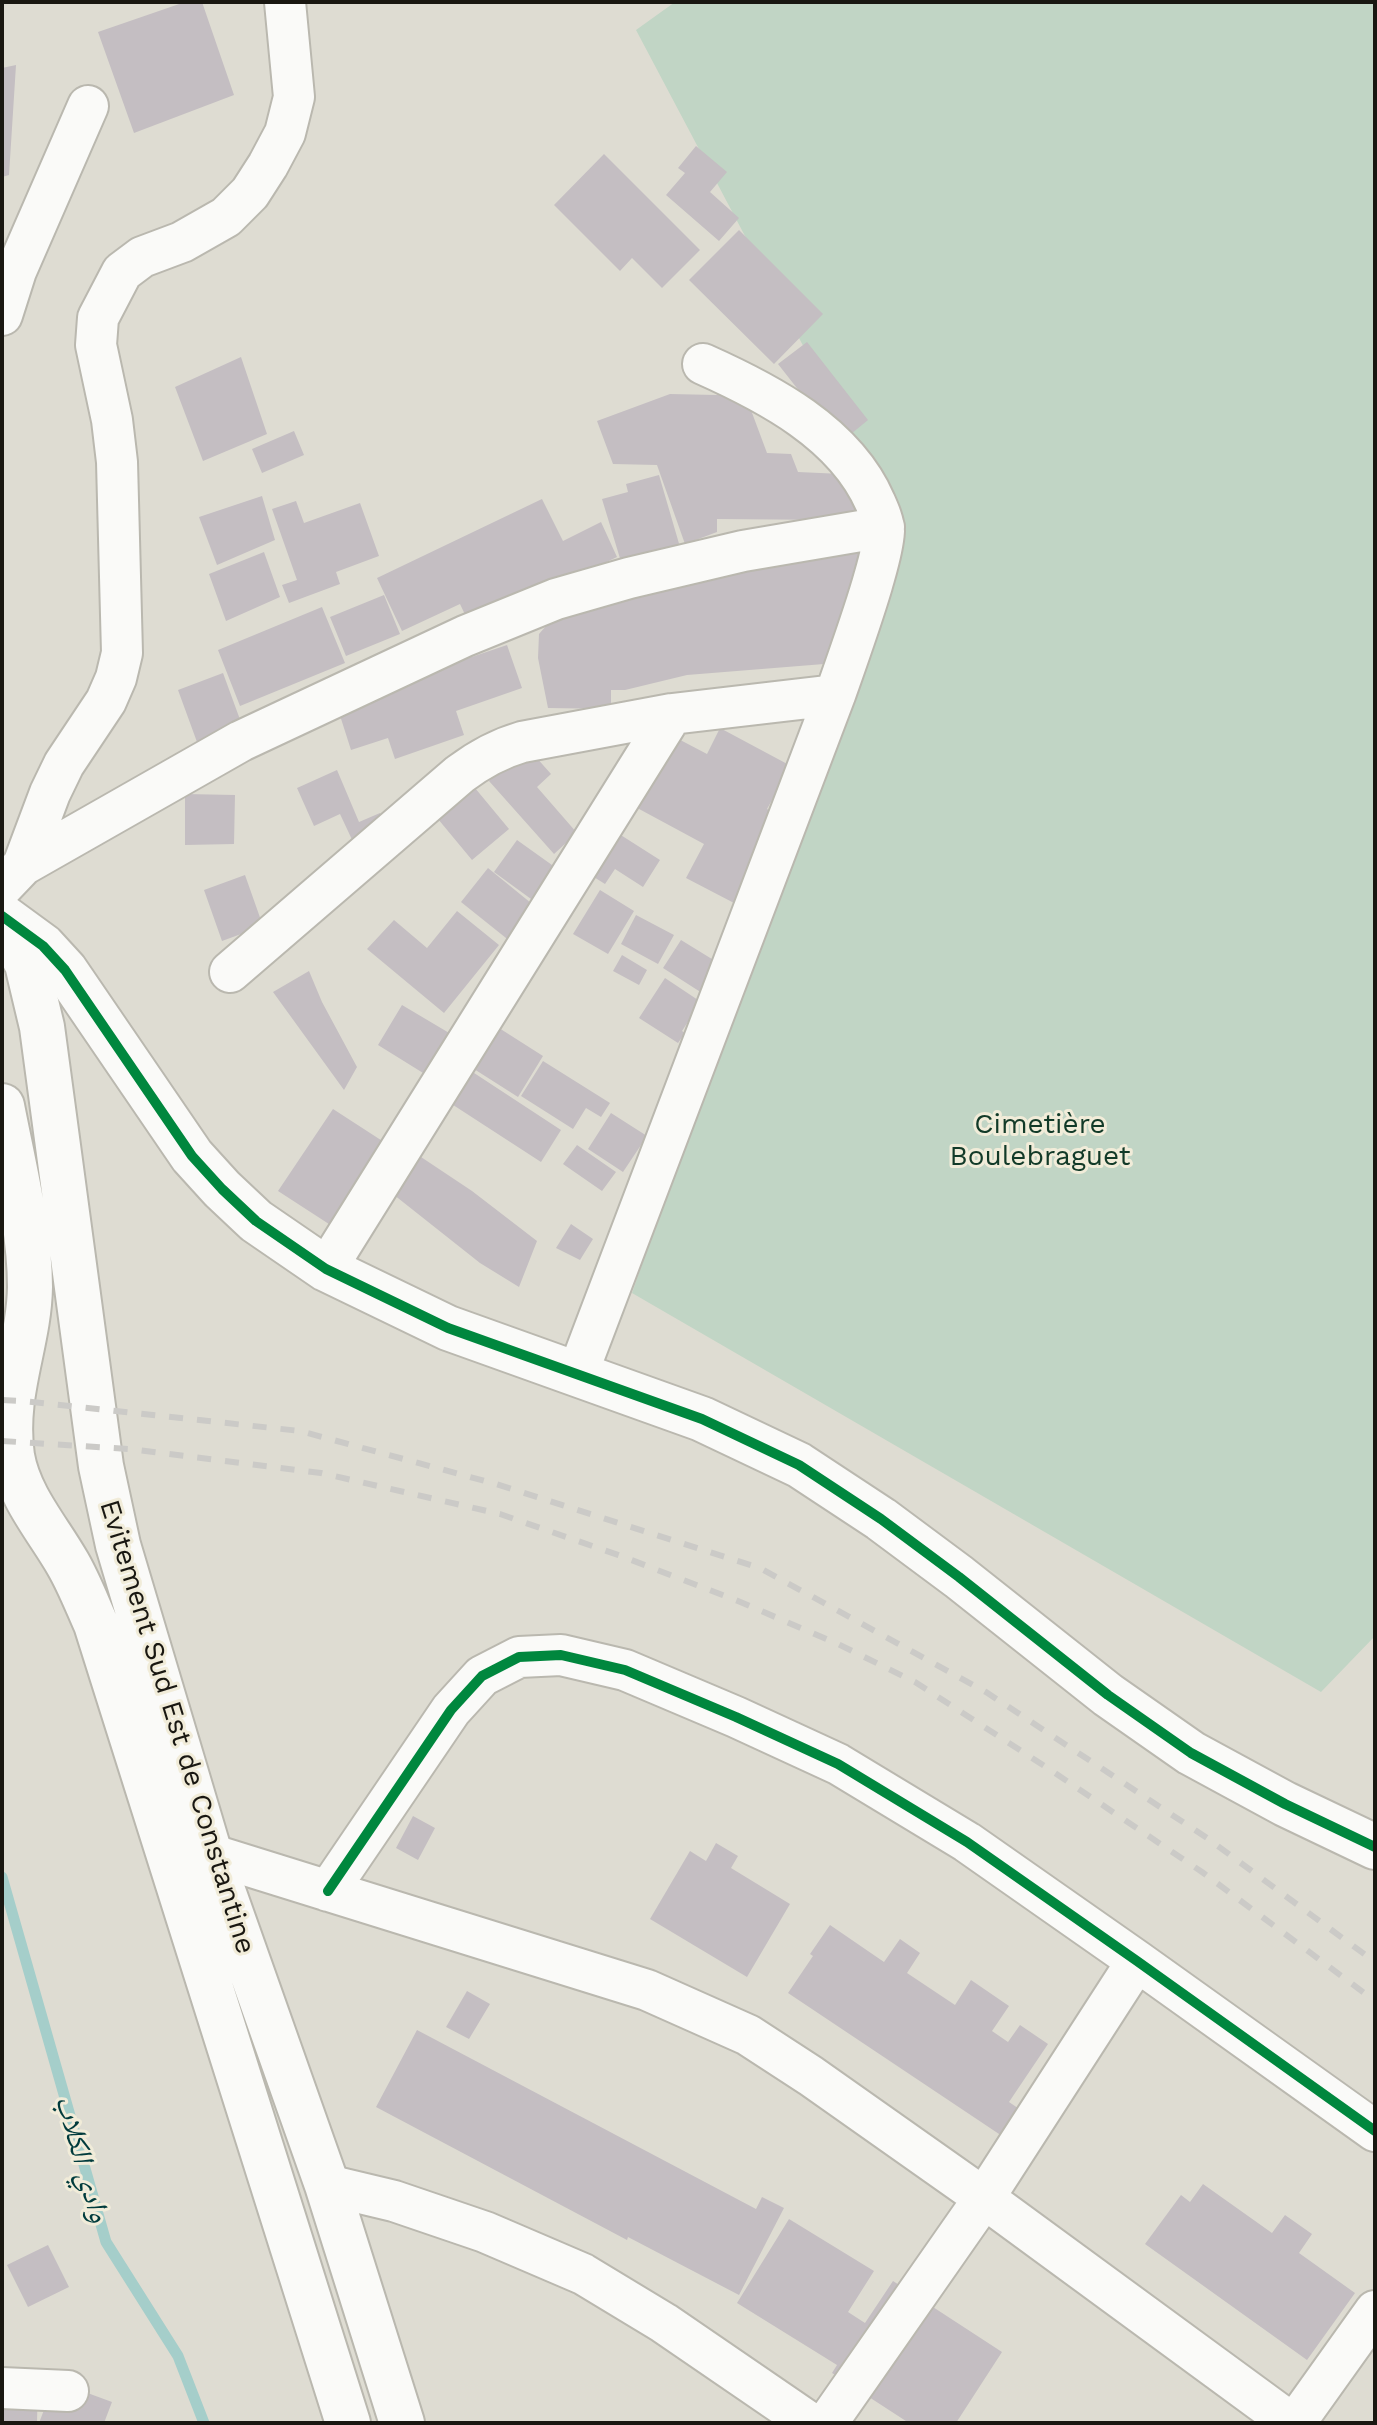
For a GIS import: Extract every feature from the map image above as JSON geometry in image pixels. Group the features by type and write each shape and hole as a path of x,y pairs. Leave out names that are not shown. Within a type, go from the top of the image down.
{"main road":[{"path":"2,916 43,946 65,970 192,1156 222,1189 256,1221 326,1269 448,1328 702,1419 799,1465 892,1527 1108,1695 1191,1753 1285,1804 1375,1847"},
{"name":"Evitement Sud Est de Constantine","path":"2,923 27,964 42,1027 101,1466 118,1545 210,1854 327,2185 402,2423"},
{"name":"Evitement Sud Est de Constantine","path":"2,1106 28,1256 30,1289 11,1403 11,1441 16,1472 31,1506 69,1565 96,1624 348,2423"}],"street":[{"path":"13,876 64,764 106,701 122,653 117,462 112,420 96,345 98,318 122,272 142,257 182,242 226,217 250,193 268,165 285,133 294,97 285,2"},
{"path":"2,315 16,271 88,106"},
{"path":"577,1375 835,695 865,607 884,527 868,486 828,440 791,410 744,382 703,364"},
{"path":"13,876 241,741 465,636 556,599 743,551 884,527"},
{"path":"230,972 480,760 500,748 672,714 835,695"},
{"path":"326,1269 672,714"},
{"path":"328,1891 451,1710 482,1676 519,1657 561,1655 625,1670 838,1764 967,1842 1375,2131"},
{"path":"210,1854 647,1990 748,2035 984,2198 1293,2423 1375,2311"},
{"path":"827,2423 984,2198 1137,1961"},
{"path":"327,2185 394,2201 485,2232 583,2274 664,2323 810,2423"},
{"path":"2,2388 68,2391"}],"green space":[{"name":"Cimetière Boulebraguet","path":"675,2 1375,2 1375,1636 1321,1692 632,1293 899,527 636,30"}],"building":[{"path":"185,2 202,2 234,95 134,133 98,32"},
{"path":"16,65 9,175 2,177 2,68"},
{"path":"696,146 727,172 710,192 739,218 719,241 666,195 685,173 678,168"},
{"path":"604,154 700,250 662,288 632,258 620,271 554,205"},
{"path":"739,230 823,314 774,364 689,280"},
{"path":"807,342 868,420 840,443 778,364"},
{"path":"241,357 267,434 203,461 175,387"},
{"path":"742,386 767,453 791,454 798,472 842,474 856,512 835,520 717,519 717,532 685,544 657,465 613,464 597,421 670,394 716,395"},
{"path":"294,431 304,455 262,473 252,449"},
{"path":"659,475 680,547 622,565 602,499 628,492 626,484"},
{"path":"262,496 275,540 217,565 199,517"},
{"path":"542,499 563,541 601,522 617,557 471,627 460,604 402,631 377,578"},
{"path":"296,501 304,523 360,503 379,556 336,572 340,584 289,603 282,585 297,580 272,509"},
{"path":"786,550 869,551 824,664 687,675 625,690 611,690 611,709 548,708 538,658 539,634 566,603"},
{"path":"264,552 280,597 226,621 209,574"},
{"path":"384,595 400,634 346,656 330,617"},
{"path":"322,607 345,663 240,706 218,650"},
{"path":"507,645 522,688 456,711 464,735 395,759 388,738 351,750 336,703"},
{"path":"223,673 242,725 197,742 178,690"},
{"path":"720,728 791,766 767,809 780,816 734,903 686,878 704,844 628,803 665,732 707,754"},
{"path":"527,747 551,774 537,787 577,833 554,854 489,781"},
{"path":"337,770 359,822 380,813 389,831 355,846 340,814 314,826 297,788"},
{"path":"475,788 509,829 472,860 438,819"},
{"path":"185,794 235,795 234,844 185,845"},
{"path":"616,832 660,860 643,887 615,869 605,884 589,874"},
{"path":"517,840 566,875 542,907 494,872"},
{"path":"488,868 542,912 516,946 461,902"},
{"path":"245,875 263,926 222,941 204,890"},
{"path":"600,890 634,911 608,954 573,934"},
{"path":"457,911 499,945 444,1013 367,949 394,920 427,948"},
{"path":"636,915 674,935 658,964 621,944"},
{"path":"681,940 720,964 702,993 663,968"},
{"path":"622,955 647,970 639,985 613,971"},
{"path":"309,971 357,1067 344,1090 273,992"},
{"path":"665,978 701,1002 678,1043 639,1018"},
{"path":"402,1005 461,1040 436,1081 378,1045"},
{"path":"499,1028 543,1056 518,1097 474,1069"},
{"path":"543,1061 610,1103 601,1117 586,1108 573,1129 521,1096"},
{"path":"468,1069 561,1130 541,1162 447,1101"},
{"path":"333,1109 387,1144 332,1226 278,1191"},
{"path":"611,1113 647,1136 623,1172 588,1149"},
{"path":"577,1145 616,1172 602,1191 563,1164"},
{"path":"409,1149 472,1191 537,1241 519,1287 480,1263 384,1187"},
{"path":"571,1224 593,1239 580,1260 556,1248"},
{"path":"413,1816 435,1828 418,1860 396,1848"},
{"path":"716,1843 738,1856 731,1868 790,1904 747,1977 650,1919 690,1851 706,1861"},
{"path":"830,1925 884,1962 900,1939 920,1953 907,1973 955,2005 971,1980 1009,2006 992,2031 1008,2042 1020,2025 1048,2044 1009,2102 1028,2115 1011,2142 788,1993"},
{"path":"467,1991 490,2004 469,2039 446,2027"},
{"path":"417,2030 756,2209 762,2197 784,2208 739,2295 628,2237 627,2240 376,2107"},
{"path":"1203,2184 1272,2233 1285,2215 1312,2234 1299,2253 1355,2293 1307,2360 1145,2244 1181,2195 1190,2202"},
{"path":"789,2219 874,2271 848,2312 865,2323 893,2281 1002,2352 956,2423 909,2423 832,2373 837,2365 737,2303"},
{"path":"48,2245 69,2287 28,2307 7,2265"},
{"path":"2,2378 38,2379 37,2423 2,2423"},
{"path":"55,2381 112,2402 104,2423 39,2423"}],"waterway":[{"name":"وادي الكلاب","path":"2,1877 106,2242 178,2356 204,2423"}],"railway":[{"path":"2,1400 300,1431 496,1484 760,1568 986,1692 1207,1838 1375,1962"},
{"path":"2,1441 129,1449 321,1473 500,1514 738,1601 838,1644 915,1682 1202,1872 1375,2001"}],"cycle path":[{"path":"2,916 43,946 65,970 192,1156 222,1189 256,1221 326,1269 448,1328 702,1419 799,1465 881,1519 1108,1695 1191,1753 1285,1804 1375,1847"},
{"path":"328,1891 451,1710 482,1676 519,1657 561,1655 625,1670 838,1764 967,1842 1375,2131"}]}
